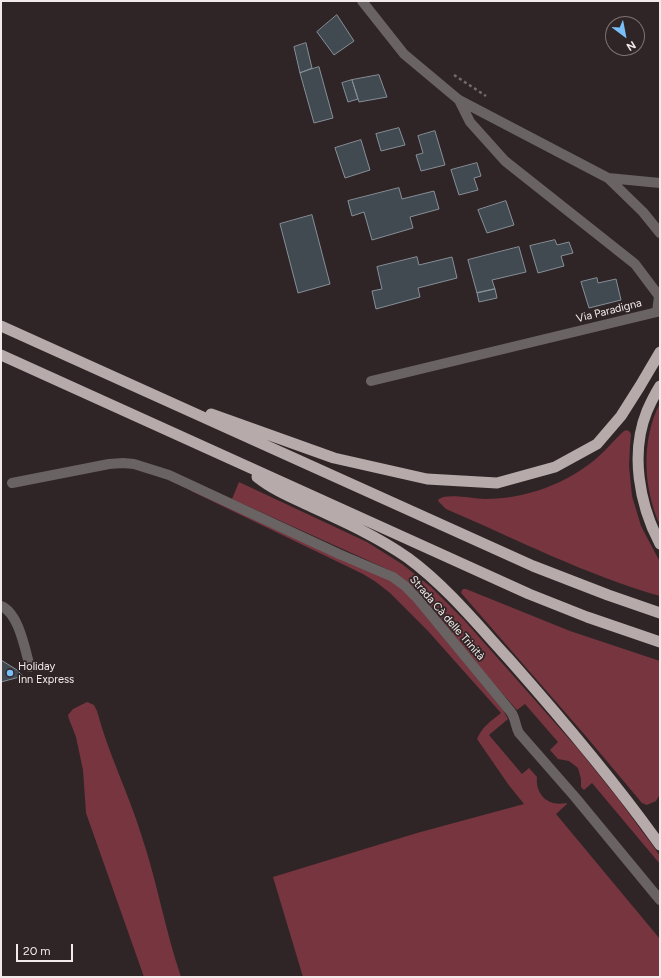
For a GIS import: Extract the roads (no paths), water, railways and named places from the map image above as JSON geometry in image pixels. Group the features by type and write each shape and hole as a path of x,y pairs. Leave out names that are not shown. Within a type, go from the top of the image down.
{"highway":[{"path":"1,326 533,566 660,613"},
{"path":"125,382 334,458 427,479 497,483 555,467 597,444 621,416 660,352"},
{"path":"1,355 536,597 587,617 660,642"},
{"path":"660,386 647,411 642,425 638,446 638,463 639,478 645,506 651,526 660,544"},
{"path":"228,458 276,490 353,526 390,546 435,579 462,607 582,743 612,780 660,845"}],"street":[{"name":"Via Paradigna","path":"362,1 404,54 459,100 608,178 644,212 660,233"},
{"name":"Via Paradigna","path":"370,381 657,312 659,296 635,264 505,161 470,122 459,100"},
{"name":"Via Paradigna","path":"608,178 660,183"},
{"name":"Strada Cà delle Trinità","path":"12,483 109,464 122,463 150,468 193,485 339,554 393,576 406,586 417,598 511,712 519,733 575,797 660,900"},
{"path":"1,606 7,609 14,618 30,667"}],"place":[{"name":"Holiday Inn Express","path":"10,673"}]}
